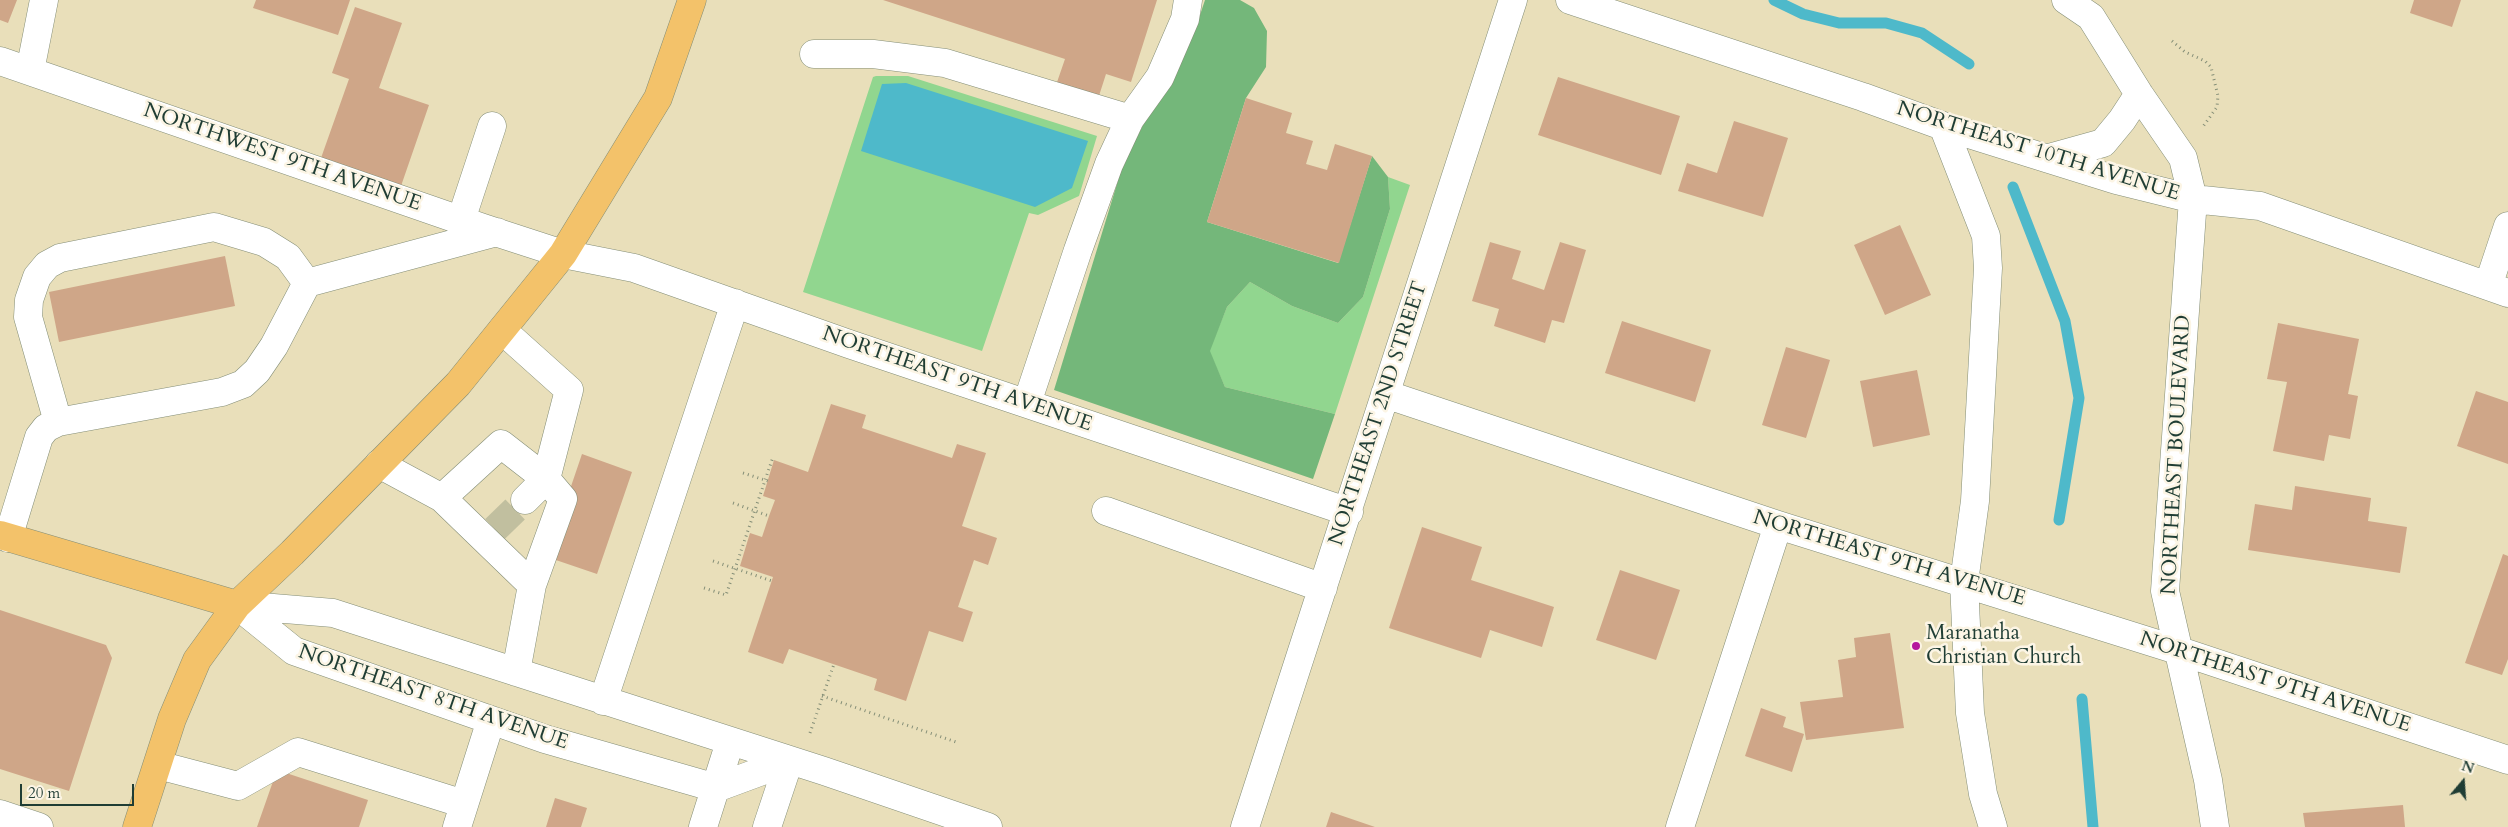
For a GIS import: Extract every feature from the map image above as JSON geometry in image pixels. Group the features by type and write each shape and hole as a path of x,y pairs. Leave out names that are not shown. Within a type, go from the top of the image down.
{"main road":[{"path":"138,827 172,719 198,660 237,605 292,553 458,384 564,254 658,98 692,0"},
{"path":"4,536 237,605"}],"street":[{"path":"30,71 44,0"},
{"path":"1027,403 1084,232 1109,164 1130,119 1160,77 1184,19 1188,0"},
{"name":"NORTHEAST 2ND STREET","path":"1245,827 1349,512 1512,0"},
{"name":"NORTHEAST 10TH AVENUE","path":"1570,0 1863,97 1943,126 2116,180 2193,199 2260,206 2498,290"},
{"name":"NORTHEAST BOULEVARD","path":"2066,0 2094,9 2139,94 2181,154 2193,199 2165,591 2208,780 2216,827"},
{"path":"814,54 873,54 945,63 1130,119"},
{"name":"NORTHWEST 9TH AVENUE","path":"0,61 564,254"},
{"path":"2049,158 2103,143 2122,120 2139,94"},
{"path":"461,220 492,126"},
{"path":"1943,126 1986,236 1988,268 1975,501 1964,582 1970,713 1983,794 1993,827"},
{"path":"2498,290 2508,226"},
{"path":"58,422 28,316 29,300 37,277 47,265 60,258 214,228 264,242 288,258 307,283"},
{"path":"4,536 39,437 46,428 58,422 222,392 243,384 257,371 274,346 307,283 497,232"},
{"name":"NORTHEAST 9TH AVENUE","path":"564,254 634,268 1349,512"},
{"path":"603,701 734,303"},
{"path":"502,330 569,390 546,480 525,500"},
{"name":"NORTHEAST 9TH AVENUE","path":"1385,394 1778,525 2180,651 2508,760"},
{"path":"442,498 501,444 546,480 563,499 532,585 516,672"},
{"path":"379,464 442,498 491,534 532,585"},
{"path":"1106,511 1323,588"},
{"path":"1680,827 1778,525"},
{"name":"NORTHEAST 8TH AVENUE","path":"237,605 333,613 988,827"},
{"name":"NORTHEAST 8TH AVENUE","path":"237,605 294,651 546,739 716,788"},
{"path":"158,765 238,786 298,752 461,816 491,720"},
{"path":"704,827 730,742"},
{"path":"716,788 789,761"},
{"path":"767,827 789,761"},
{"path":"0,814 39,827"}],"path":[{"path":"2172,41 2185,52 2205,61 2210,67 2218,96 2217,107 2181,154"},
{"path":"704,588 726,595 766,480 772,457"},
{"path":"743,473 766,480"},
{"path":"733,503 770,516"},
{"path":"713,561 772,581"},
{"path":"808,738 834,664"},
{"path":"822,696 956,742"}],"green space":[{"path":"1205,0 1240,0 1254,8 1267,31 1266,67 1246,98 1207,222 1338,263 1372,156 1388,177 1390,209 1363,297 1338,323 1292,306 1250,282 1227,307 1210,351 1225,387 1335,414 1313,479 1054,390 1124,161 1198,21"},
{"path":"908,76 1097,136 1079,196 1038,215 1029,213 982,351 803,292 873,77"},
{"path":"1388,177 1410,185 1335,414 1225,387 1209,351 1227,307 1250,282 1292,306 1338,323 1363,297 1390,209"}],"water":[{"path":"906,83 1088,141 1072,188 1035,207 861,151 882,84"}],"building":[{"path":"0,0 17,0 8,23 0,20"},
{"path":"256,0 350,0 338,35 253,8"},
{"path":"883,0 1157,0 1131,82 1106,74 1097,102 1055,88 1065,59"},
{"path":"2414,0 2461,0 2452,27 2410,13"},
{"path":"355,7 402,23 379,88 429,105 401,186 321,158 349,79 332,73"},
{"path":"1558,77 1680,116 1661,175 1538,135"},
{"path":"1246,98 1292,113 1286,133 1313,141 1306,164 1327,170 1335,144 1372,156 1339,263 1207,222"},
{"path":"1734,121 1788,138 1763,217 1678,191 1687,163 1717,173"},
{"path":"1900,225 1931,295 1885,315 1854,245"},
{"path":"1490,242 1521,251 1512,279 1544,290 1560,242 1586,250 1564,323 1552,320 1545,343 1494,326 1499,309 1472,301"},
{"path":"225,256 235,306 59,342 49,292"},
{"path":"1622,321 1711,350 1695,402 1605,373"},
{"path":"2278,323 2359,339 2348,394 2358,396 2350,439 2329,435 2324,461 2273,451 2287,382 2267,379"},
{"path":"1786,347 1830,360 1806,438 1762,425"},
{"path":"1917,370 1930,435 1873,447 1860,381"},
{"path":"2476,391 2508,402 2508,464 2457,446"},
{"path":"831,404 866,415 862,428 952,458 957,444 986,453 962,526 997,538 988,565 974,560 958,607 973,612 963,642 929,631 906,701 874,690 877,679 789,649 783,664 748,652 773,577 740,566 750,533 762,537 775,500 763,496 774,460 808,472"},
{"path":"582,454 632,472 597,574 547,557"},
{"path":"2295,486 2371,498 2368,521 2407,527 2400,573 2248,550 2255,504 2292,510"},
{"path":"1422,527 1482,547 1471,580 1554,607 1542,647 1490,630 1481,658 1389,628"},
{"path":"2503,554 2508,556 2508,659 2502,675 2465,663"},
{"path":"1620,570 1680,590 1656,660 1596,640"},
{"path":"0,610 106,645 112,658 69,791 0,769"},
{"path":"1890,633 1904,728 1806,740 1800,702 1843,697 1838,660 1856,657 1854,638"},
{"path":"1761,708 1786,717 1783,727 1804,734 1792,772 1745,756"},
{"path":"277,770 368,800 359,827 257,827"},
{"path":"555,798 587,808 581,827 546,827"},
{"path":"2403,805 2405,827 2305,827 2303,813"},
{"path":"1331,812 1375,827 1326,827"}],"waterway":[{"path":"1774,0 1803,14 1839,23 1886,23 1922,33 1969,64"},
{"path":"2013,187 2065,321 2079,398 2059,520"},
{"path":"2082,699 2093,827"}],"tunnel":[{"path":"495,529 525,500"}],"place":[{"name":"Maranatha Christian Church","path":"1916,646"}]}
